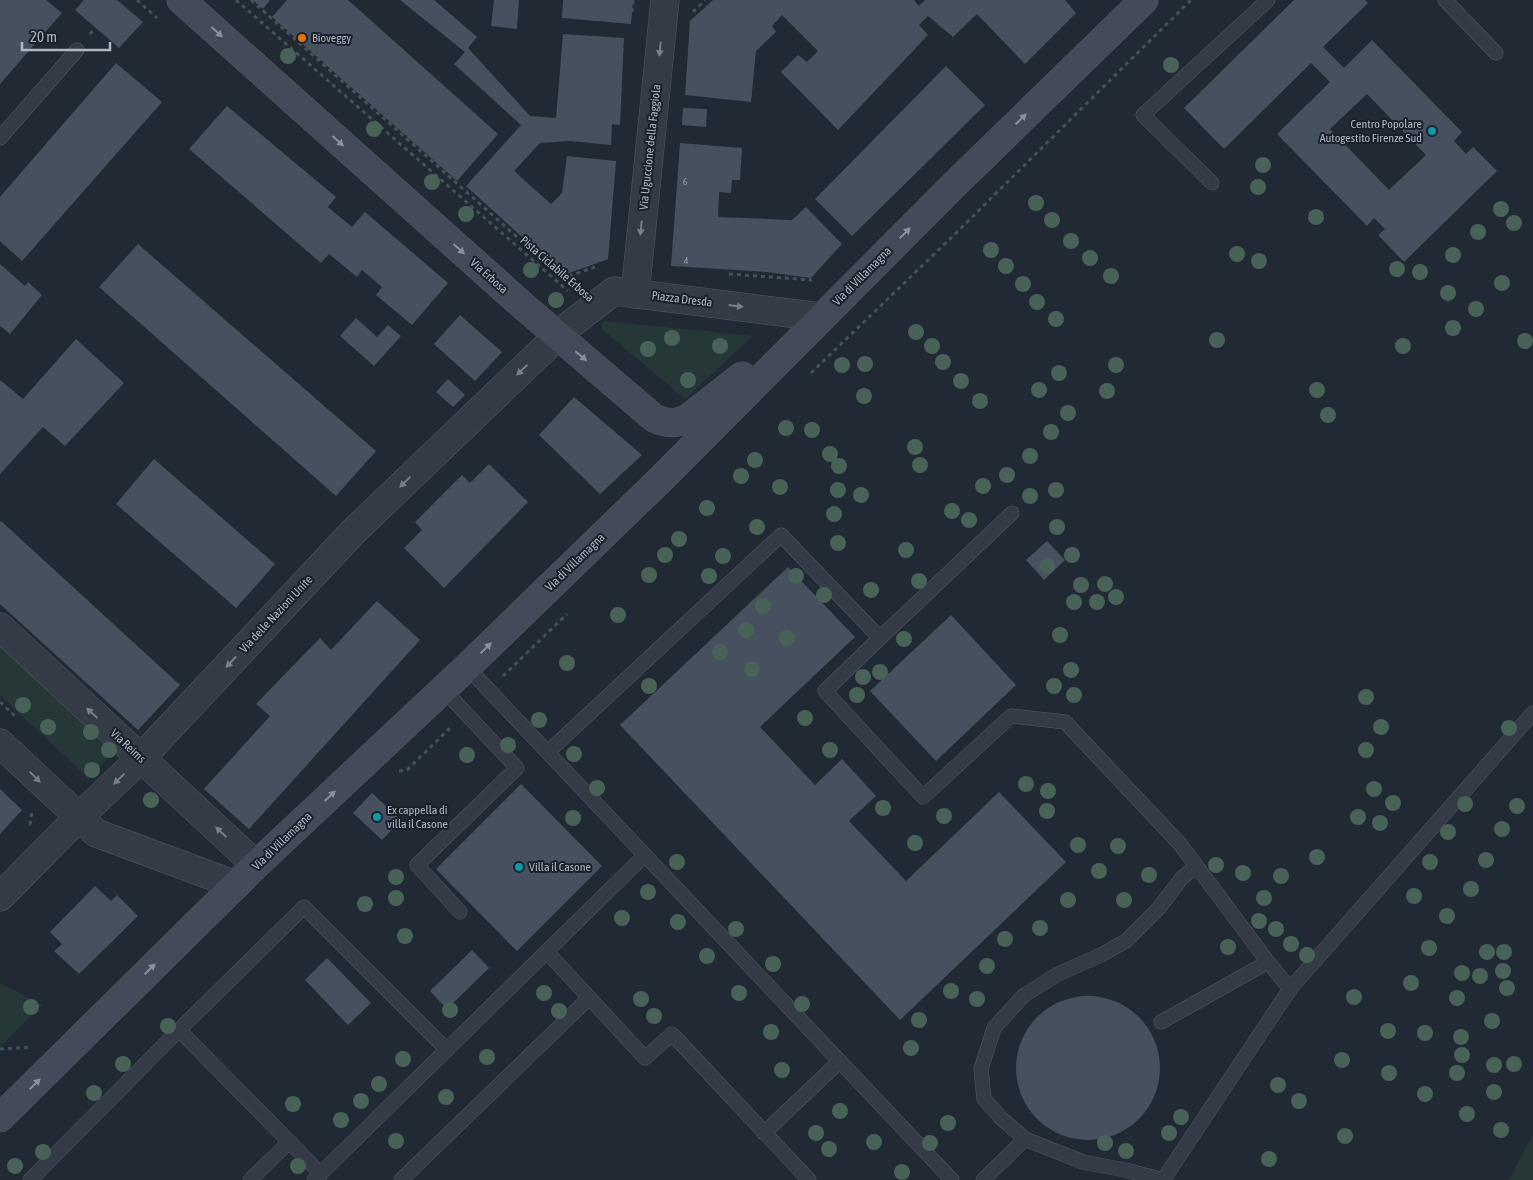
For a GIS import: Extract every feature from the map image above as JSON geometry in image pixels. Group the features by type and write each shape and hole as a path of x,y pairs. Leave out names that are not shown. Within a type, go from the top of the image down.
{"main road":[{"name":"Via Erbosa","path":"180,0 557,336 661,422 676,423 691,416 818,320"},
{"name":"Via di Villamagna","path":"0,1118 256,865 467,666 661,479 941,198 1144,0"}],"street":[{"name":"Via Uguccione della Faggiola","path":"635,294 668,3"},
{"name":"Piazza Dresda","path":"557,336 614,291 818,320"},
{"name":"Via delle Nazioni Unite","path":"0,897 78,818 141,758 353,532 557,336"},
{"name":"Via Reims","path":"0,627 256,865"},
{"path":"0,743 96,833 236,885"}],"lane":[{"path":"1212,183 1143,115 1268,0"},
{"path":"1445,0 1496,53"},
{"path":"0,138 76,50"},
{"path":"1012,513 825,691 923,797 1011,716 1064,722 1180,844 1268,962 1290,988"},
{"path":"548,752 781,535 880,638"},
{"path":"467,666 952,1180"},
{"path":"442,689 517,768 417,865 460,912"},
{"path":"1196,866 1181,879 1158,908 1126,940 1101,955 1058,974 1023,996 994,1028 981,1069 984,1098 1002,1120 1025,1139 1083,1162 1164,1180 1290,988 1533,713"},
{"path":"180,1030 289,1142 318,1177 645,855"},
{"path":"30,1180 304,907 447,1050"},
{"path":"547,952 646,1058 672,1034 810,1180"},
{"path":"1161,1022 1268,962"},
{"path":"401,1180 589,998"},
{"path":"764,1133 840,1061"},
{"path":"983,1180 1025,1139"},
{"path":"250,1180 289,1142"}],"path":[{"name":"Pista Ciclabile Erbosa","path":"236,0 589,309"},
{"path":"251,0 563,278 600,265"},
{"path":"632,19 634,0"},
{"path":"941,198 967,222"},
{"path":"724,274 812,280"},
{"path":"30,826 33,808"},
{"path":"0,1049 39,1046"}],"shaded area":[{"path":"604,321 753,336 685,399 603,330 601,324"},
{"path":"0,637 119,747 88,778 0,695"},
{"path":"0,983 42,1005 0,1047"},
{"path":"1533,1134 1533,1180 1509,1180"}],"building":[{"path":"0,0 46,0 62,13 0,84"},
{"path":"84,0 117,0 143,22 119,48 75,10"},
{"path":"253,0 270,0 263,9"},
{"path":"287,0 348,0 498,134 457,181 272,17"},
{"path":"400,0 434,0 477,37 468,48 530,116 556,118 563,34 624,38 620,125 612,124 611,145 570,141 540,143 514,171 551,204 562,193 567,156 616,161 608,259 564,275 466,186 521,125 454,64 465,52"},
{"path":"494,0 519,0 517,29 491,26"},
{"path":"563,0 633,0 631,24 562,18"},
{"path":"713,0 914,0 919,6 925,0 1065,0 1076,13 1025,64 977,14 953,37 928,16 919,25 928,35 838,130 781,72 798,55 807,62 818,51 782,15 772,26 776,32 756,51 751,102 685,95 690,21"},
{"name":"Centro Popolare Autogestito Firenze Sud","path":"1294,0 1365,0 1368,3 1323,47 1344,68 1372,40 1462,132 1454,141 1466,154 1473,147 1497,171 1404,262 1378,235 1385,229 1374,218 1367,226 1277,134 1330,82 1311,63 1224,149 1184,108","holes":["1367,94 1426,155 1389,190 1330,129"]},
{"path":"116,63 162,102 22,261 0,241 0,197"},
{"path":"946,66 985,105 852,236 815,199"},
{"path":"227,106 336,197 328,207 352,227 365,212 448,283 412,325 376,295 382,287 362,270 357,277 329,254 321,263 189,149"},
{"path":"683,108 707,109 706,127 682,125"},
{"path":"680,143 742,148 740,180 732,180 731,193 719,192 718,217 792,220 806,207 842,244 811,278 767,272 671,266"},
{"path":"138,244 376,451 336,496 99,287"},
{"path":"0,264 25,286 28,282 42,295 10,334 0,326"},
{"path":"460,315 502,352 475,381 434,344"},
{"path":"356,318 377,337 388,325 401,336 374,366 340,336"},
{"path":"76,339 124,383 65,446 43,427 0,474 0,380 23,399"},
{"path":"448,379 465,395 453,407 436,392"},
{"path":"574,397 642,455 600,494 539,435"},
{"path":"154,459 275,564 236,608 116,504"},
{"path":"489,464 528,502 444,588 404,548 422,530 415,522 462,475 470,483"},
{"path":"1,521 180,685 138,730 0,604"},
{"path":"1047,541 1065,560 1044,580 1026,560"},
{"path":"788,567 855,637 760,727 815,785 842,759 876,796 849,821 906,881 999,792 1066,862 900,1020 620,725"},
{"path":"377,601 420,640 249,829 204,789 270,716 256,704 320,638 331,650"},
{"path":"951,615 1016,685 936,761 870,691"},
{"name":"Villa il Casone","path":"521,784 602,866 517,951 436,869"},
{"path":"0,789 22,810 0,834"},
{"name":"Ex cappella di villa il Casone","path":"372,793 401,820 382,840 353,813"},
{"path":"95,886 111,901 117,895 138,916 79,974 54,951 62,944 50,932"},
{"path":"472,950 489,968 447,1009 430,991"},
{"path":"327,958 371,1003 348,1025 305,980"},
{"path":"1088,996 1115,1002 1128,1008 1139,1017 1148,1028 1154,1041 1160,1068 1154,1095 1148,1108 1139,1119 1128,1128 1115,1134 1088,1140 1061,1134 1048,1128 1037,1119 1028,1108 1022,1095 1016,1068 1022,1041 1028,1028 1037,1017 1048,1008 1061,1002"}],"place":[{"name":"Bioveggy","path":"302,38"},
{"name":"Centro Popolare Autogestito Firenze Sud","path":"1432,131"},
{"name":"Ex cappella di villa il Casone","path":"377,817"},
{"name":"Villa il Casone","path":"519,867"}]}
